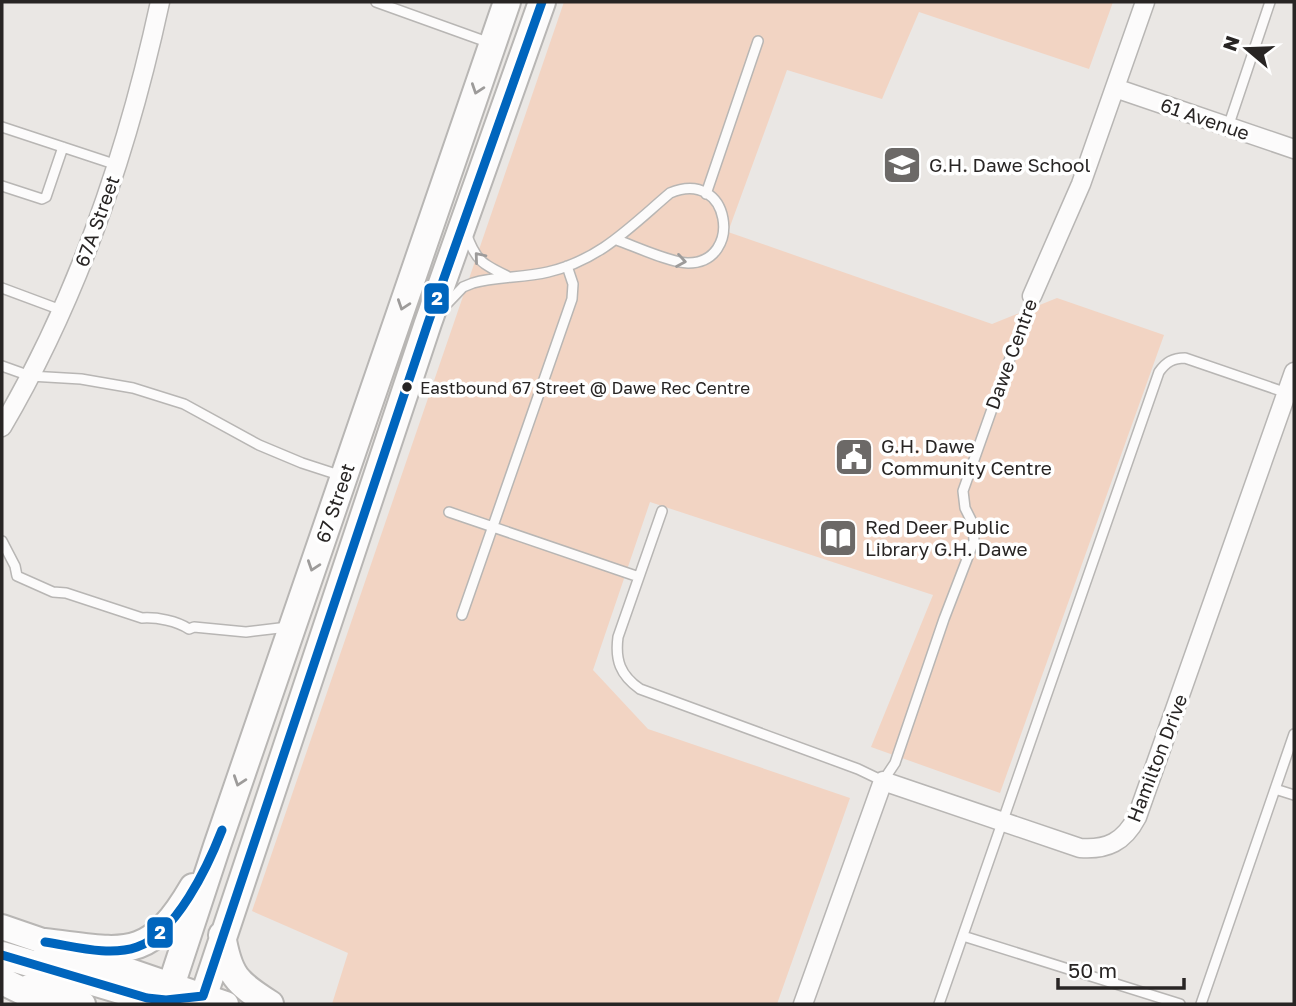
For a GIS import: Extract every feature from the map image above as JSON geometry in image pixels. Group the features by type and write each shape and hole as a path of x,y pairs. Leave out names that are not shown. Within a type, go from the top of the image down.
{"main road":[{"name":"67 Street","path":"167,996 507,2"},
{"name":"67 Street","path":"210,1002 222,935 428,323 542,2"},
{"path":"44,942 97,948 138,947 156,937 168,925 217,846"},
{"path":"2,927 44,942 167,996"},
{"path":"222,935 230,967 237,979 270,1004"},
{"path":"2,955 147,998 167,996 210,1002"},
{"path":"2,979 49,1004"},
{"path":"2,979 83,1004"}],"street":[{"name":"67A Street","path":"2,427 30,376 93,236 137,98 160,2"},
{"name":"Dawe Centre","path":"1032,296 1080,184 1145,2"},
{"name":"61 Avenue","path":"1115,88 1294,149"},
{"name":"Hamilton Drive","path":"883,781 1073,846 1101,848 1119,841 1132,826 1294,372"},
{"path":"803,1004 883,781"}],"lane":[{"path":"376,2 493,44"},
{"path":"1227,127 1270,2"},
{"path":"706,194 758,41"},
{"path":"2,127 117,165"},
{"path":"2,186 42,199 46,197 63,147"},
{"path":"428,323 463,287 481,280 546,272 567,266 617,240 670,193 687,188 706,194 716,201 725,222 719,246 700,261 689,264 617,240"},
{"path":"463,224 474,254 480,261 509,277"},
{"path":"462,615 572,299 573,284 567,266"},
{"path":"2,288 61,310"},
{"name":"Dawe Centre","path":"883,781 895,762 974,541 973,524 965,508 963,491 1032,296"},
{"path":"939,1004 1159,372 1175,358 1185,359 1287,393"},
{"path":"2,366 30,376 81,379 133,388 184,404 259,445 344,477"},
{"path":"662,511 618,637 616,653 619,667 628,681 640,689 858,769 883,781"},
{"path":"449,512 639,577"},
{"path":"2,541 15,566 17,576 53,592 66,593 142,618 151,617 189,629 194,627 246,632 292,627"},
{"path":"1201,1004 1294,734"},
{"path":"1275,789 1294,795"},
{"path":"963,936 1180,1004"}],"shaded area":[{"path":"564,2 1113,2 1089,69 919,12 882,99 787,70 728,232 992,324 1057,298 1164,335 1000,793 871,747 933,595 650,502 593,670 648,729 850,798 777,1004 332,1004 348,953 252,911"}],"transit line":[{"name":"2","path":"2,955 147,998 166,1000 203,996 428,323 542,2"},
{"name":"2","path":"45,942 115,951 137,947 151,940 165,928 189,897 222,830"}],"place":[{"name":"G.H. Dawe School","path":"902,165"},
{"name":"Eastbound 67 Street @ Dawe Rec Centre","path":"407,387"},
{"name":"G.H. Dawe Community Centre","path":"854,457"},
{"name":"Red Deer Public Library G.H. Dawe","path":"838,538"}]}
